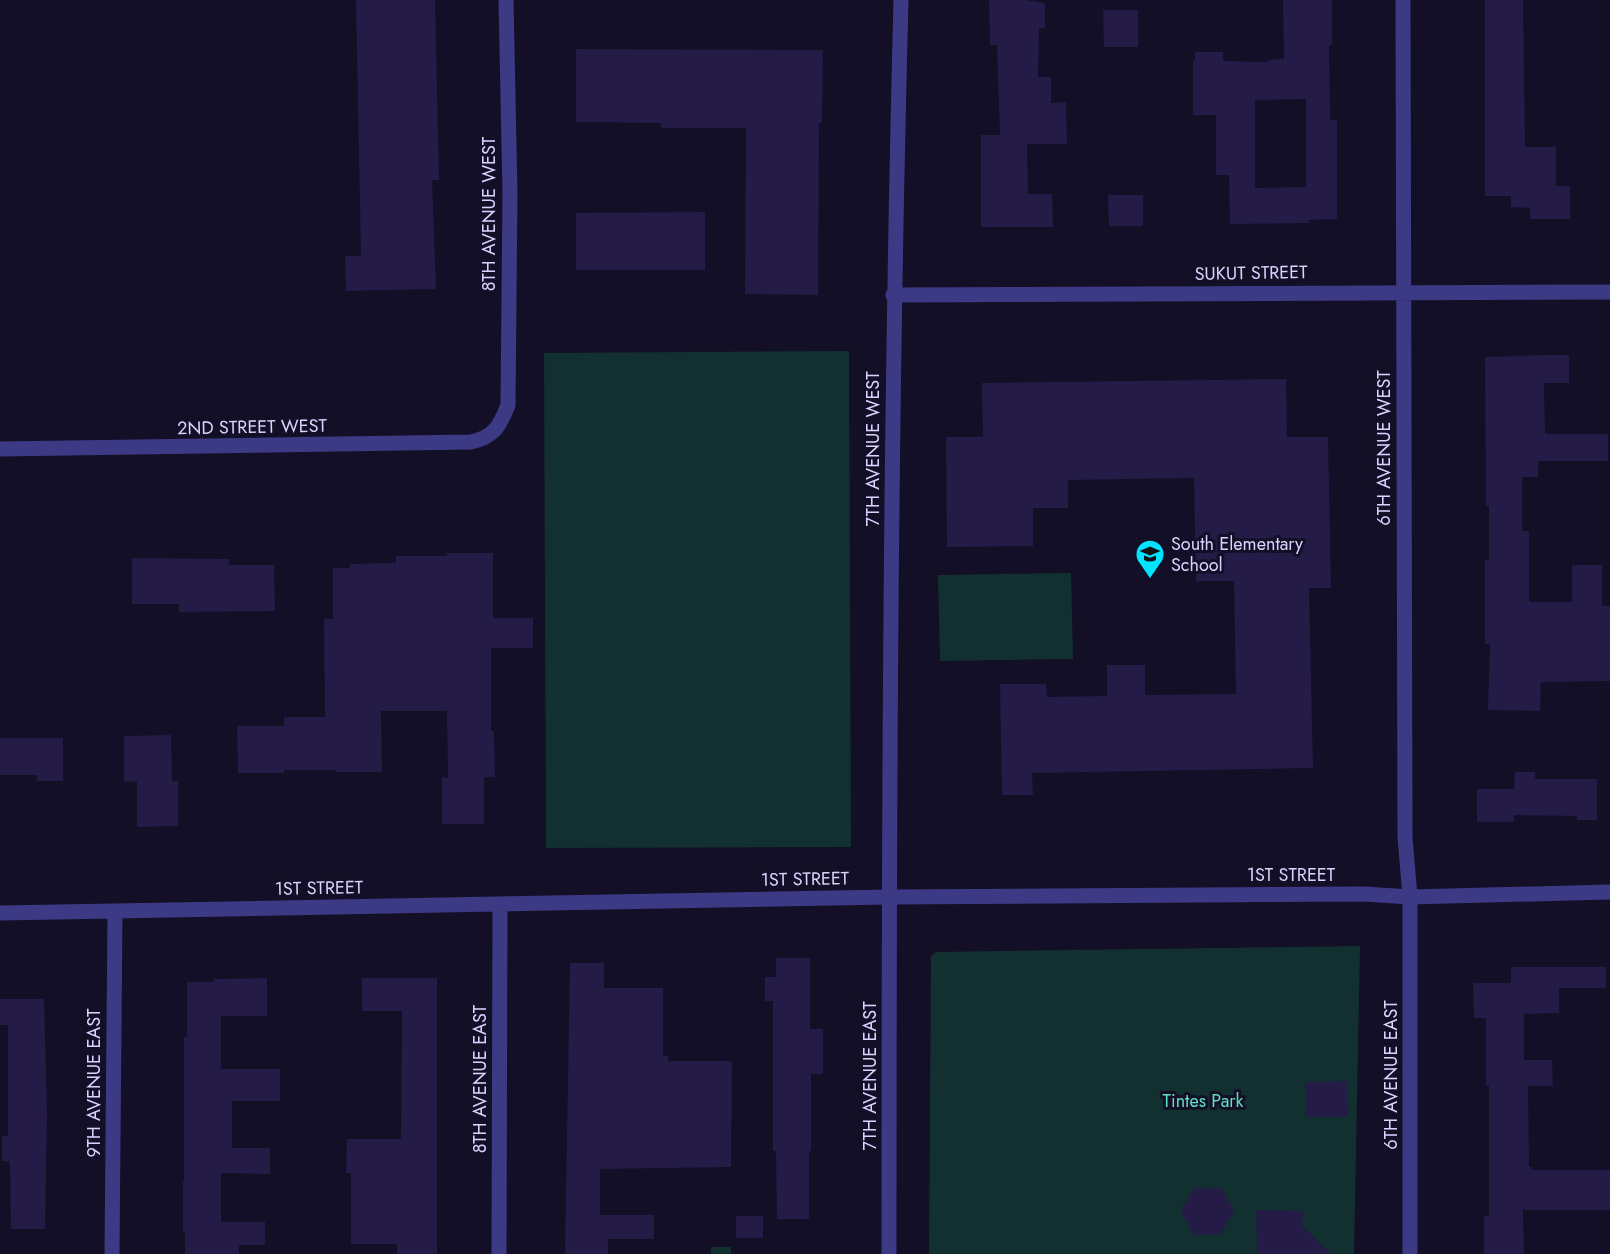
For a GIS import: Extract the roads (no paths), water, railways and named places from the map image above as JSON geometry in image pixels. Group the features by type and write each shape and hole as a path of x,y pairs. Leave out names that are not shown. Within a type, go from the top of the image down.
{"street":[{"name":"8TH AVENUE WEST","path":"500,427 508,405 510,193 506,0"},
{"name":"7TH AVENUE WEST","path":"889,897 893,295 901,0"},
{"name":"6TH AVENUE WEST","path":"1403,0 1405,837 1410,897"},
{"name":"SUKUT STREET","path":"893,295 1403,291 1610,292"},
{"name":"2ND STREET WEST","path":"0,449 471,442 483,440 500,427"},
{"name":"1ST STREET","path":"0,913 889,897 1364,894 1410,897 1610,892"},
{"name":"7TH AVENUE EAST","path":"889,897 889,1254"},
{"name":"6TH AVENUE EAST","path":"1410,897 1410,1254"},
{"name":"8TH AVENUE EAST","path":"499,1254 500,904"},
{"name":"9TH AVENUE EAST","path":"112,1254 115,912"}],"place":[{"name":"South Elementary School","path":"1150,580"}],"park label":[{"name":"Tintes Park","path":"1203,1101"}]}
